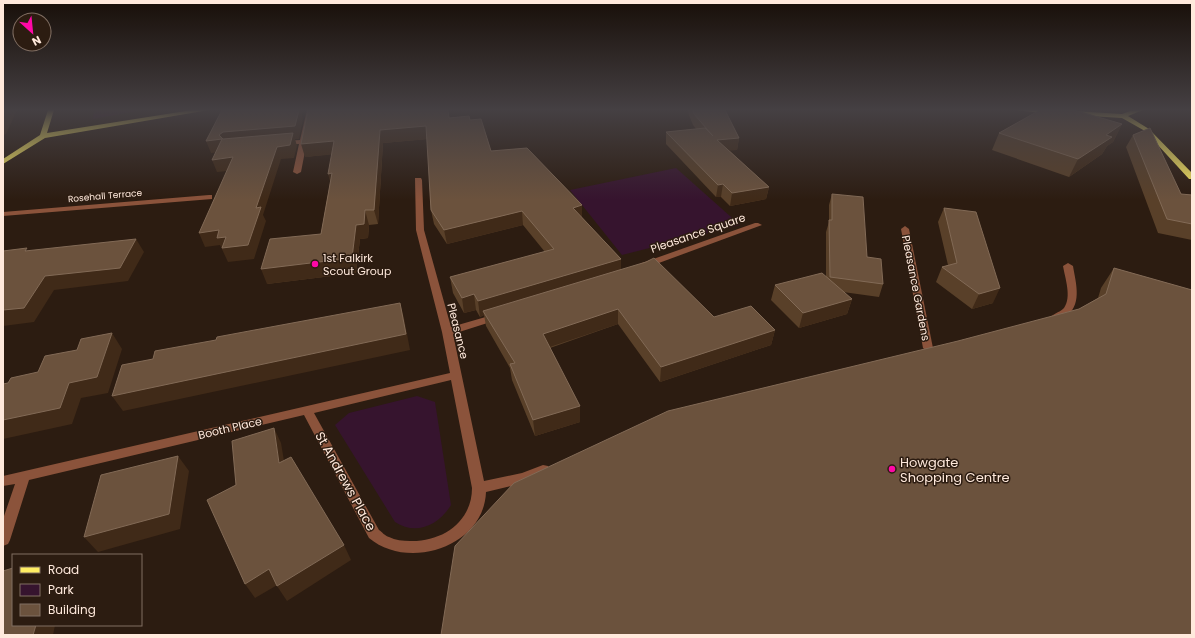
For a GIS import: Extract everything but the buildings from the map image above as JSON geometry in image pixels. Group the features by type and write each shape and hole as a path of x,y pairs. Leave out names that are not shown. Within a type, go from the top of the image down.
{"main road":[{"path":"3,162 37,140"},
{"path":"1156,140 1192,177"}],"street":[{"path":"273,144 303,142 297,172"},
{"name":"Pleasance","path":"418,180 420,230 447,332 479,488"},
{"name":"Rosehall Terrace","path":"3,214 208,197"},
{"name":"Pleasance Square","path":"642,273 642,266 758,225"},
{"name":"Pleasance Gardens","path":"905,229 928,348"},
{"path":"1042,323 1058,317 1069,310 1073,299 1068,266"},
{"path":"447,332 507,314"},
{"name":"Booth Place","path":"3,481 456,375"},
{"name":"St Andrews Place","path":"306,410 374,534 387,544 411,549 432,546 451,536 467,523 478,504 479,488"},
{"path":"479,488 524,478 553,466"},
{"path":"3,540 24,476"}],"green space":[{"path":"676,168 740,225 622,255 570,190"},
{"path":"417,396 435,402 451,505 434,523 419,528 411,528 395,522 335,425 349,413"}],"place":[{"name":"1st Falkirk Scout Group","path":"315,264"},
{"name":"Howgate Shopping Centre","path":"892,469"}]}
